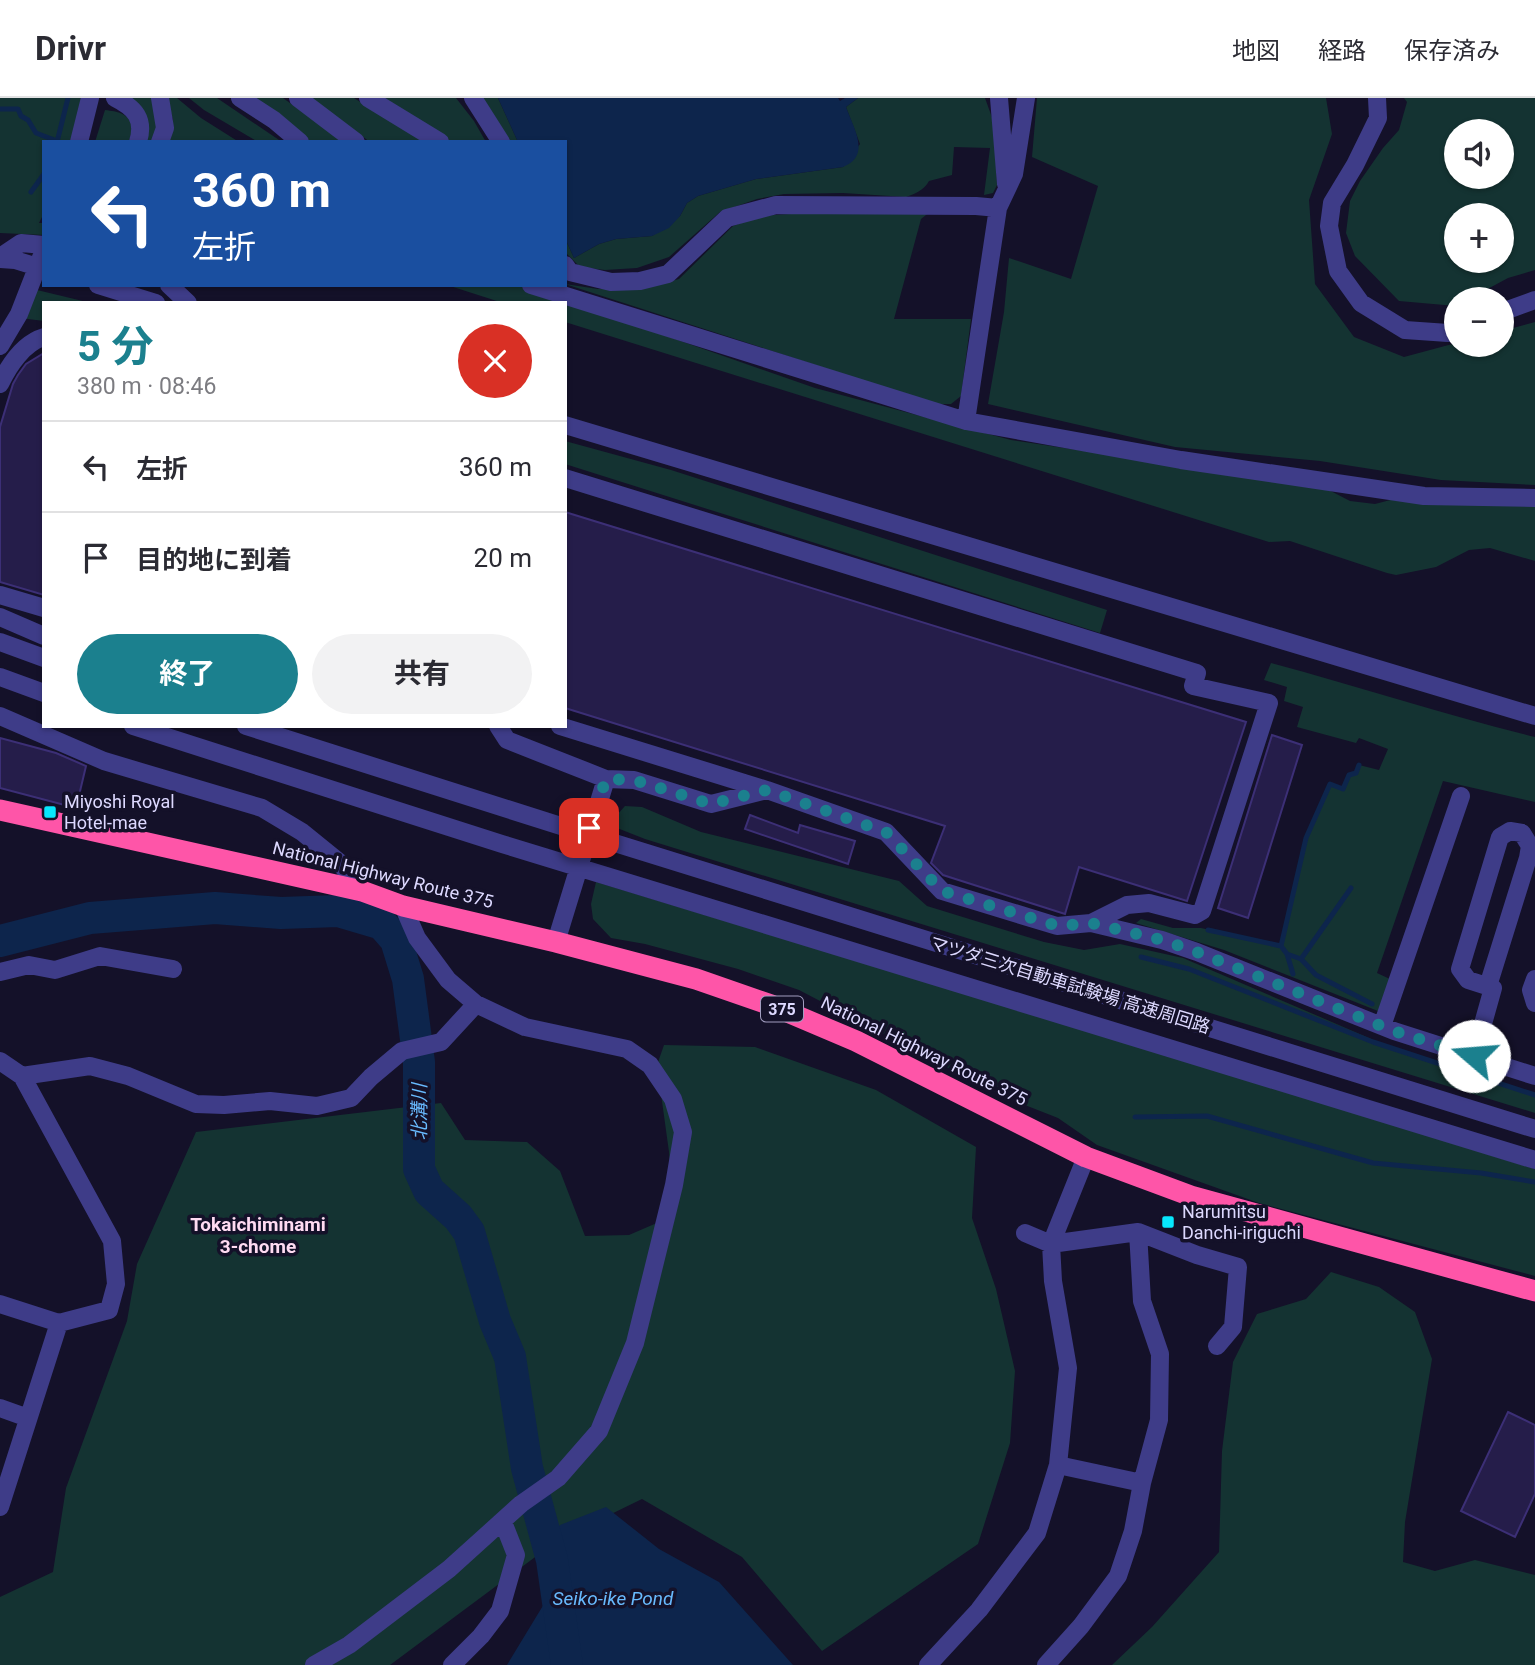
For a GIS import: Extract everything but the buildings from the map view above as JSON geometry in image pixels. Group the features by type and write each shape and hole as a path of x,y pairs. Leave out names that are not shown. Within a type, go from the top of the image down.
{"highway":[{"name":"National Highway Route 375","path":"0,810 362,891 403,906 696,979 771,1005 856,1041 1086,1157 1191,1196 1535,1291"}],"street":[{"path":"80,140 90,98"},
{"path":"115,98 127,104 137,114 142,129 139,140"},
{"path":"160,98 165,128 161,140"},
{"path":"240,98 274,120 298,140"},
{"path":"298,98 353,140"},
{"path":"368,98 437,140"},
{"path":"473,98 500,140"},
{"path":"966,421 998,208 1014,174 1026,98"},
{"path":"1377,98 1378,118 1355,165 1332,202 1329,226 1338,271 1361,303 1405,330 1444,333"},
{"path":"997,102 1006,191"},
{"path":"567,268 570,272 611,282 640,281 668,274 727,218 776,205 998,208"},
{"path":"9,255 42,247"},
{"path":"0,346 19,314 42,252"},
{"path":"9,255 42,268"},
{"path":"105,287 151,301"},
{"path":"139,287 156,301"},
{"path":"171,287 186,301"},
{"path":"539,287 966,421 1181,460 1424,496 1535,498"},
{"path":"1514,308 1535,300"},
{"path":"0,384 6,370 32,340 42,338"},
{"path":"567,426 1535,716"},
{"path":"567,479 1197,673 1193,685 1269,703 1202,911 1195,915 1149,903 1127,905 1091,923"},
{"path":"0,595 42,607"},
{"path":"0,617 42,635"},
{"path":"0,642 42,657"},
{"path":"0,677 42,692"},
{"path":"0,716 104,761 262,808 302,832 339,862 362,891"},
{"path":"139,728 592,871 1535,1160"},
{"name":"マツダ三次自動車試験場 高速周回路","path":"252,728 1535,1129"},
{"path":"499,728 507,740 606,779 634,780 711,804 767,790"},
{"path":"566,728 767,790 886,832 942,891 1058,926 1091,923 1162,940 1382,1026 1535,1076"},
{"path":"556,942 606,779"},
{"path":"1382,1026 1461,796"},
{"path":"1474,1056 1493,988 1468,980 1460,969 1500,837 1510,831 1522,833 1530,846 1528,858 1488,986"},
{"path":"314,1665 349,1645 422,1591 521,1504 558,1478 599,1431 635,1343 674,1185 683,1132 673,1099 650,1065 627,1049 525,1027 476,1004 448,980 417,938 403,906"},
{"path":"0,972 30,965 55,970 100,956 173,969"},
{"path":"1535,979 1531,990 1535,1003"},
{"path":"22,1076 90,1066 128,1076 196,1104 224,1105 270,1101 317,1106 351,1098 402,1051 441,1042 476,1004"},
{"path":"0,1061 22,1076 112,1241 117,1284 109,1310 59,1323 0,1304"},
{"path":"928,1665 979,1610 1037,1533 1058,1465 1068,1368 1053,1281 1051,1244 1086,1157"},
{"path":"1046,1665 1118,1576 1133,1531 1142,1483 1159,1420 1160,1354 1142,1301 1138,1231"},
{"path":"1024,1233 1051,1244 1138,1231 1197,1255 1238,1267 1233,1328 1217,1346"},
{"path":"0,1506 59,1323"},
{"path":"0,1408 29,1418"},
{"path":"1058,1465 1142,1483"},
{"path":"452,1665 481,1636 500,1611 516,1555 503,1522"}],"green space":[{"path":"0,98 82,98 72,140 42,140 42,217 39,223 42,223 42,235 0,233"},
{"path":"130,98 156,98 161,117 155,140 140,140"},
{"path":"167,98 177,98 201,118 236,140 168,140 173,120"},
{"path":"189,98 217,98 279,140 255,140"},
{"path":"246,98 283,98 341,140 301,140"},
{"path":"311,98 354,98 421,140 367,140"},
{"path":"381,98 456,98 485,140 448,140"},
{"path":"481,98 498,98 517,140 506,140"},
{"path":"858,98 985,98 994,123 997,185 993,193 984,195 990,148 954,147 952,175 929,181 925,187 906,197 843,193 784,194 757,199 720,212 669,257 637,268 605,270 580,267 567,254 567,242 574,258 599,244 616,239 652,236 680,216 687,203 698,196 756,179 843,167 860,144 846,107"},
{"path":"1037,98 1326,98 1332,134 1309,200 1315,284 1354,337 1404,357 1444,346 1444,357 1514,357 1514,328 1535,322 1535,485 1441,480 1320,461 1175,447 988,404 1004,312 1009,258 1071,279 1098,186 1032,157"},
{"path":"1404,98 1535,98 1535,270 1508,278 1491,287 1444,287 1444,305 1399,301 1355,256 1346,233 1350,201 1360,181 1399,130 1407,102"},
{"path":"105,110 121,113 133,125 129,140 96,140"},
{"path":"931,211 921,219 894,319 971,319 961,396 951,404 936,404 567,285 598,289 646,288 679,279 733,226 760,216 823,212"},
{"path":"453,287 527,287 567,301 497,301"},
{"path":"37,290 83,301 42,301 42,321 20,318"},
{"path":"567,301 815,388 1011,440 1323,487 1350,501 1375,504 1398,498 1535,502 1535,561 1490,548 1469,550 1436,567 1396,575 1290,541 1269,542 567,323"},
{"path":"567,442 671,470 1107,610 1100,633 567,465"},
{"path":"1271,663 1535,737 1535,802 1443,781 1377,973 1392,980 1378,1011 1224,950 1136,923 1141,919 1173,928 1201,928 1281,946 1306,838 1330,784 1343,788 1349,775 1356,773 1359,765 1379,770 1388,749 1359,738 1356,743 1297,727 1303,707 1284,701 1287,687 1264,680"},
{"path":"625,806 642,807 701,832 899,881 927,906 1044,942 1084,950 1120,944 1183,958 1404,1053 1535,1094 1535,1113 645,839 612,826"},
{"path":"596,882 1535,1169 1535,1276 1259,1203 1097,1145 1058,1118 1002,1096 799,990 738,969 645,944 611,938 593,919 591,904"},
{"path":"664,1045 755,1047 876,1090 976,1147 972,1218 996,1289 1015,1371 1010,1443 978,1544 822,1651 742,1557 642,1499 558,1540 390,1665 0,1665 0,1597 53,1572 66,1488 127,1321 137,1264 196,1132 441,1103 465,1140 527,1142 560,1171 585,1236 629,1235 673,1216 669,1152 657,1065"},
{"path":"1331,1272 1379,1287 1415,1312 1432,1359 1405,1522 1403,1562 1435,1571 1475,1560 1535,1575 1535,1665 1112,1665 1152,1627 1219,1552 1222,1451 1233,1362 1257,1314 1306,1299"}],"water":[{"path":"498,98 838,98 840,101 845,98 858,98 846,107 859,148 852,162 843,167 756,179 698,196 687,203 669,228 652,236 616,239 599,244 574,258 567,242 567,140 517,140"},
{"name":"Seiko-ike Pond","path":"606,1507 659,1549 719,1582 793,1665 507,1665 547,1599 543,1552 560,1525"}],"waterway":[{"path":"58,140 68,98"},
{"path":"0,109 18,109 36,133 54,140"},
{"path":"31,192 42,177"},
{"path":"1287,954 1281,946 1306,838 1330,784 1343,789 1349,775 1356,773 1359,765"},
{"path":"1293,974 1287,954 1301,959 1351,888"},
{"name":"北溝川","path":"0,941 90,918 215,908 281,913 338,911 382,924 396,940 408,979 419,1062 419,1169 429,1191 458,1217 469,1232 495,1321 510,1357 527,1468 552,1560 567,1665"},
{"path":"1208,930 1281,946"},
{"path":"1141,957 1189,969 1373,1042 1535,1095"},
{"path":"1301,959 1316,975 1372,1004"},
{"path":"1135,1117 1207,1116 1373,1163 1481,1173 1535,1182"}],"place":[{"name":"Miyoshi Royal Hotel-mae","path":"50,812"},
{"name":"Narumitsu Danchi-iriguchi","path":"1168,1222"}],"district":[{"name":"Tokaichiminami 3-chome","path":"258,1235"}],"route":[{"path":"589,828 606,779 634,780 711,804 767,790 886,832 942,891 1058,926 1091,923 1162,940 1394,1031 1474,1056"}]}
